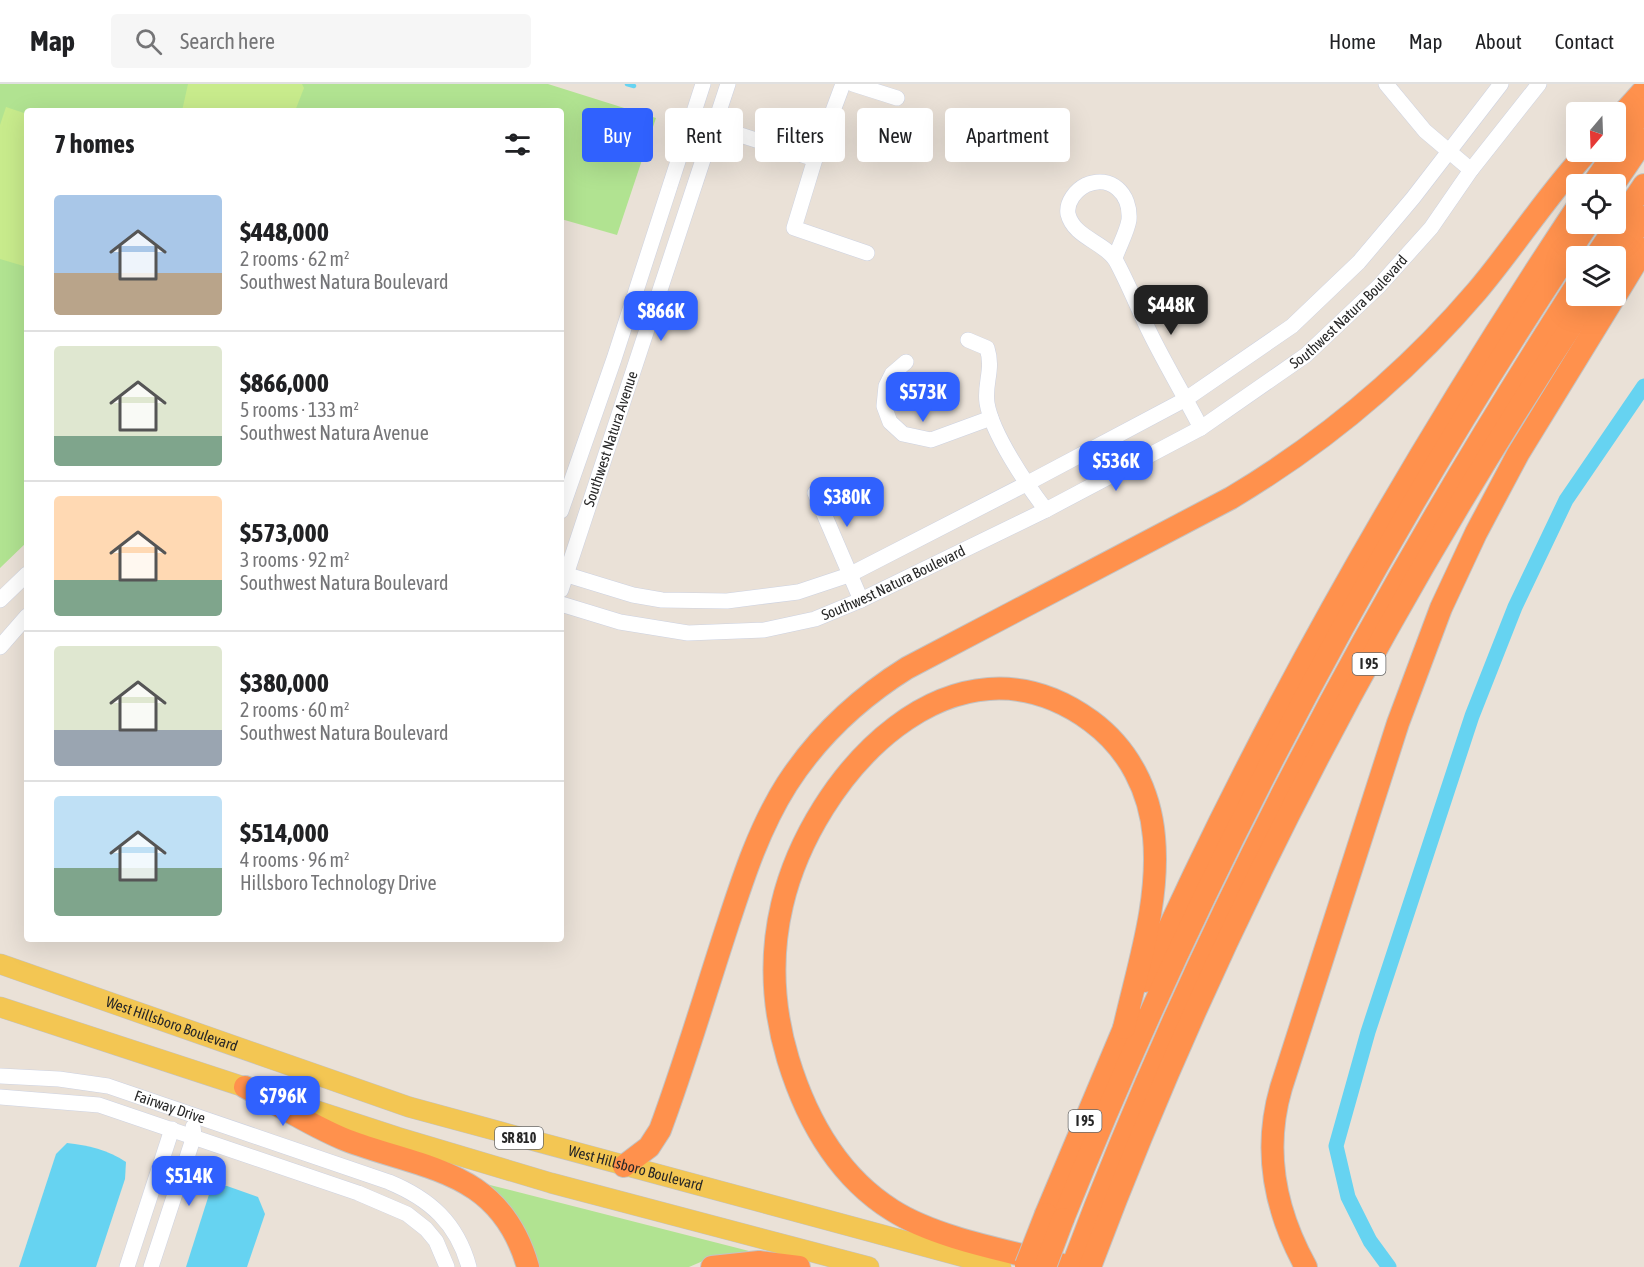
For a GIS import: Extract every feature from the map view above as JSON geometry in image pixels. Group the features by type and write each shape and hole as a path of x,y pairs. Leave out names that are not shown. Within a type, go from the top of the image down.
{"highway":[{"path":"1626,110 1644,90"},
{"path":"1626,135 1644,108"},
{"path":"1621,174 1644,140"},
{"path":"624,1166 649,1147 660,1130 741,884 766,821 787,784 832,728 870,693 907,668 1231,498 1332,429 1383,386 1453,318 1579,162"},
{"path":"1603,246 1644,185"},
{"path":"1625,246 1644,217"},
{"name":"I 95","path":"1031,1266 1055,1217 1124,1028 1238,786 1342,590 1471,372 1566,225"},
{"path":"1055,1217 1236,826 1293,716 1432,469 1582,234"},
{"path":"1626,278 1644,249"},
{"path":"1124,1028 1152,904 1155,853 1148,804 1138,777 1122,750 1102,730 1079,713 1043,697 1010,690 981,691 951,697 901,722 871,748 843,778 820,812 793,867 779,918 775,953 778,1013 787,1055 817,1129 850,1175 880,1202 906,1219 930,1229 1071,1267 1096,1228 1201,961 1302,754 1375,618 1448,491 1566,302"},
{"name":"I 95","path":"1090,1267 1096,1228 1268,858 1335,728 1465,496 1586,306"},
{"path":"1306,1267 1282,1215 1274,1177 1274,1120 1288,1066 1398,723 1440,608 1518,454 1608,306"},
{"path":"245,1087 345,1139 427,1165 461,1179 500,1214 515,1235 528,1267"},
{"path":"712,1267 759,1262 799,1267"}],"main road":[{"name":"West Hillsboro Boulevard","path":"0,964 358,1091 461,1122 1001,1267"},
{"name":"SR 810","path":"0,1006 396,1137 509,1171 869,1267"}],"street":[{"name":"Southwest Natura Avenue","path":"695,108 703,84"},
{"name":"Southwest Natura Avenue","path":"721,108 728,84"},
{"path":"834,108 843,84"},
{"path":"853,84 897,98"},
{"path":"1386,84 1425,132 1471,170"},
{"name":"Southwest Natura Boulevard","path":"564,574 633,595 697,603 798,592 849,575 1026,484 1186,399 1292,326 1351,270 1449,152 1501,84"},
{"name":"Southwest Natura Boulevard","path":"564,605 650,629 726,633 764,630 815,619 861,600 1046,510 1202,428 1306,355 1379,286 1431,228 1471,170 1539,84"},
{"name":"Southwest Natura Avenue","path":"564,503 676,162"},
{"name":"Southwest Natura Avenue","path":"564,574 703,162"},
{"path":"813,162 794,228 867,253"},
{"path":"1114,258 1129,218 1121,190 1114,184 1100,181 1090,183 1075,193 1068,212 1074,227 1114,258 1202,428"},
{"path":"968,340 987,348 992,363 987,401 991,418 1026,484 1046,510"},
{"path":"906,362 891,374 885,386 884,406 890,422 903,434 931,440 991,418"},
{"path":"572,479 595,487"},
{"path":"815,493 861,600"},
{"path":"0,600 24,577"},
{"path":"0,647 24,619"},
{"name":"Fairway Drive","path":"0,1076 91,1082 130,1092 389,1182 420,1197 453,1229 469,1267"},
{"name":"Fairway Drive","path":"0,1096 99,1105 347,1189 407,1214 436,1241 447,1267"},
{"path":"127,1267 172,1129 190,1113"},
{"path":"151,1267 194,1136 190,1113"}],"green space":[{"path":"0,84 548,84 624,108 582,108 582,162 641,162 617,235 564,220 564,108 24,108 24,545 0,568"},
{"path":"188,84 302,84 304,88 296,108 183,108"},
{"path":"6,107 24,113 24,266 0,259 0,125"},
{"path":"478,1182 753,1252 703,1261 689,1267 535,1267"}],"water":[{"path":"67,1143 98,1149 126,1162 125,1179 96,1267 19,1267 56,1154"},
{"path":"212,1185 227,1186 258,1197 265,1214 247,1267 186,1267"}],"waterway":[{"path":"627,84 634,86"},
{"path":"1389,1267 1370,1241 1348,1197 1336,1146 1368,1032 1472,716 1515,607 1566,500 1644,386"}]}
